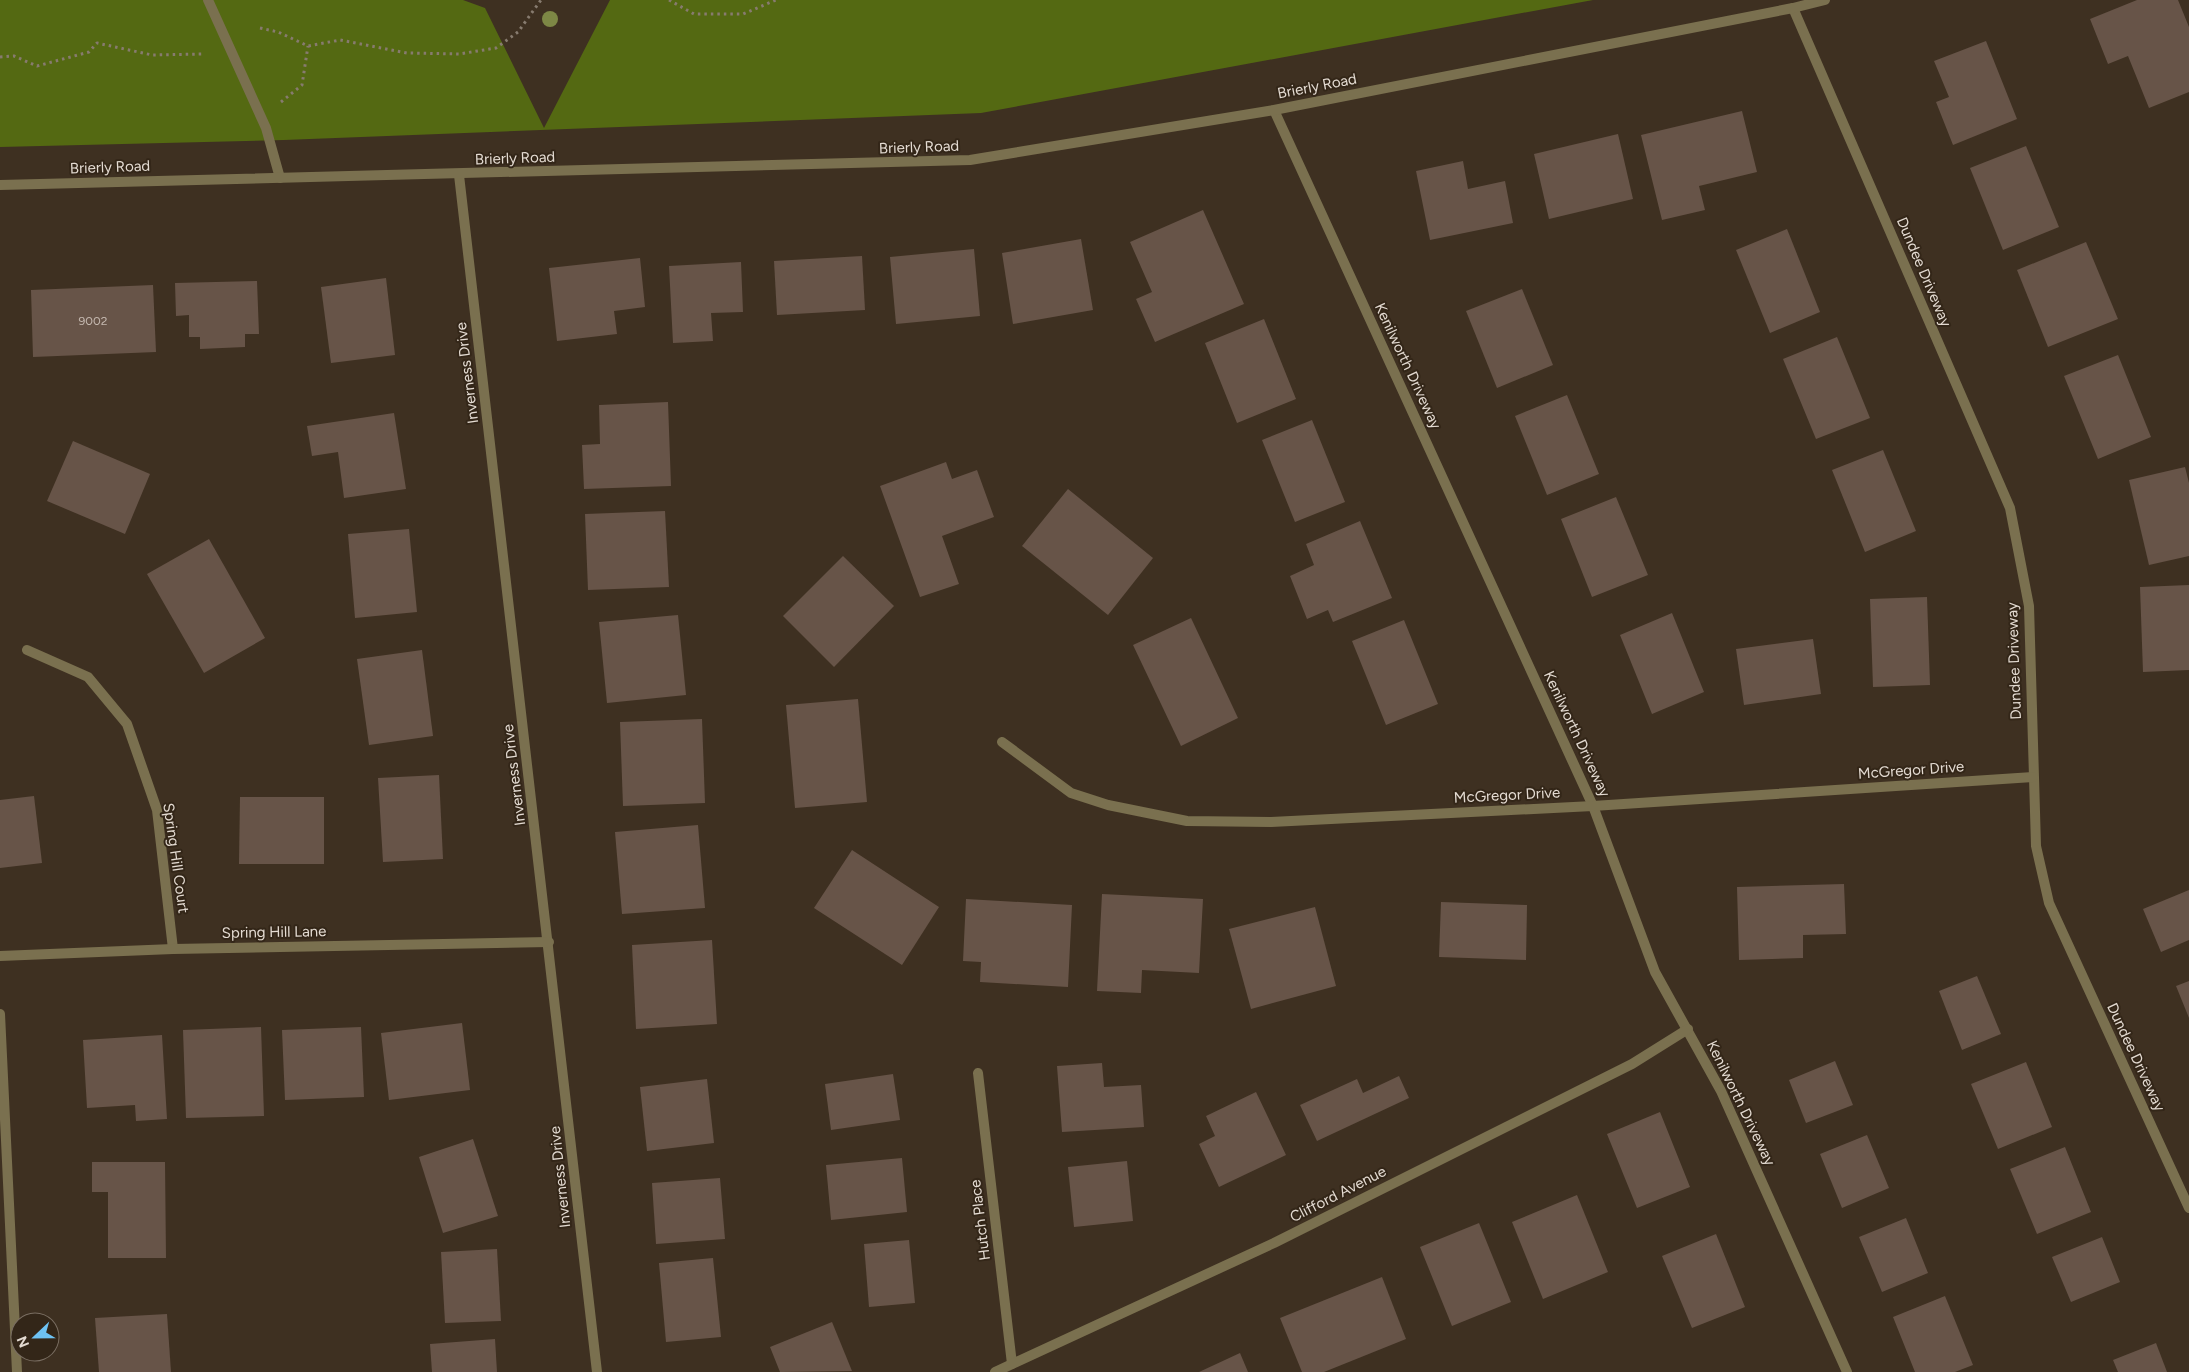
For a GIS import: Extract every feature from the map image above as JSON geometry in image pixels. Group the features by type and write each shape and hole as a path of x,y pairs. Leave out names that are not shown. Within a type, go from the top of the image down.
{"street":[{"path":"208,0 266,128 280,178"},
{"name":"Brierly Road","path":"0,185 459,175 970,160 1274,110 1793,8 1825,0"},
{"name":"Dundee Driveway","path":"1793,8 2010,508 2029,606 2036,846 2049,903 2189,1208"},
{"name":"Kenilworth Driveway","path":"1274,110 1593,806 1655,972 1721,1091 1847,1372"},
{"name":"Inverness Drive","path":"459,175 549,942 597,1372"},
{"name":"Spring Hill Court","path":"27,650 88,677 127,724 157,810 172,949"},
{"name":"McGregor Drive","path":"1002,742 1071,793 1108,805 1187,821 1271,822 1593,806 2033,777"},
{"name":"Spring Hill Lane","path":"0,956 172,949 549,942"},
{"path":"0,1014 17,1372"},
{"name":"Clifford Avenue","path":"995,1372 1274,1243 1632,1064 1688,1030"},
{"name":"Hutch Place","path":"978,1074 1012,1364"}],"path":[{"path":"260,28 278,32 308,46 340,40 407,53 459,54 496,48 518,32 542,0"},
{"path":"669,0 694,14 743,14 776,0"},
{"path":"0,57 14,56 37,66 89,52 97,43 152,54 204,54"},
{"path":"278,109 281,100 302,85 308,46"}],"green space":[{"path":"0,0 463,0 485,8 544,128 610,0 1593,0 981,113 284,140 0,147"}],"building":[{"path":"2137,0 2178,0 2189,27 2189,92 2149,108 2128,56 2108,64 2090,19"},
{"path":"1986,41 2017,119 1953,145 1936,102 1949,97 1934,61"},
{"path":"1742,111 1757,172 1699,186 1705,210 1662,220 1641,135"},
{"path":"1618,134 1633,199 1549,219 1534,154"},
{"path":"2026,146 2059,227 2003,250 1970,168"},
{"path":"1463,161 1468,189 1505,181 1513,223 1430,240 1416,171"},
{"path":"1203,210 1244,304 1155,342 1136,299 1152,292 1130,242"},
{"path":"1787,229 1820,312 1770,333 1736,250"},
{"path":"1081,239 1093,310 1013,324 1002,253"},
{"path":"2086,242 2118,319 2048,347 2017,270"},
{"path":"974,249 980,316 896,324 890,257"},
{"path":"862,256 865,310 777,315 774,261"},
{"path":"640,258 645,307 614,311 617,334 557,341 549,268"},
{"path":"741,262 743,312 711,313 713,341 673,343 669,266"},
{"path":"386,278 395,355 331,363 321,287"},
{"path":"257,281 259,334 245,334 245,347 200,349 200,337 189,337 189,315 176,316 175,283"},
{"path":"153,285 156,352 33,357 31,290"},
{"path":"1522,289 1553,365 1497,388 1466,311"},
{"path":"1264,319 1296,399 1237,423 1205,343"},
{"path":"1837,337 1870,418 1816,439 1783,359"},
{"path":"2118,355 2151,437 2098,459 2064,376"},
{"path":"1567,395 1599,474 1547,495 1515,416"},
{"path":"668,402 671,486 584,489 582,445 600,444 599,405"},
{"path":"394,413 406,489 344,498 338,452 312,456 307,426"},
{"path":"1312,420 1345,502 1295,522 1262,440"},
{"path":"73,441 150,474 125,534 47,501"},
{"path":"1883,450 1916,531 1865,552 1832,470"},
{"path":"946,462 952,479 977,470 994,517 942,536 959,584 920,597 880,486"},
{"path":"2185,467 2189,483 2189,556 2149,565 2129,480"},
{"path":"1068,489 1153,558 1108,615 1022,546"},
{"path":"1616,497 1648,575 1592,597 1561,519"},
{"path":"665,511 669,587 588,590 585,514"},
{"path":"1360,521 1392,598 1333,622 1328,610 1307,619 1290,576 1314,565 1306,544"},
{"path":"409,529 417,612 355,618 348,534"},
{"path":"209,539 265,638 204,673 147,574"},
{"path":"843,556 894,606 834,667 783,616"},
{"path":"2189,585 2189,670 2143,672 2140,587"},
{"path":"1927,597 1930,685 1873,687 1870,599"},
{"path":"1672,613 1704,692 1652,714 1620,635"},
{"path":"678,615 686,695 607,703 599,622"},
{"path":"1191,618 1238,718 1181,746 1133,645"},
{"path":"1404,620 1438,704 1386,725 1352,641"},
{"path":"1813,639 1821,694 1744,705 1736,649"},
{"path":"422,650 433,736 369,745 357,659"},
{"path":"858,699 867,802 795,808 786,705"},
{"path":"702,719 705,803 623,806 620,722"},
{"path":"439,775 443,859 383,862 378,778"},
{"path":"34,796 42,863 0,868 0,800"},
{"path":"240,797 324,797 324,864 239,864"},
{"path":"698,825 705,908 622,914 615,832"},
{"path":"852,850 939,907 902,965 814,908"},
{"path":"1844,884 1846,934 1803,935 1803,958 1739,960 1737,887"},
{"path":"2189,890 2189,940 2161,952 2143,909"},
{"path":"1102,894 1203,899 1199,973 1142,970 1141,993 1097,991"},
{"path":"966,899 1072,905 1068,987 980,982 981,962 963,961"},
{"path":"1441,902 1527,905 1526,960 1439,957"},
{"path":"1315,907 1336,986 1251,1009 1229,929"},
{"path":"712,940 717,1024 636,1029 632,945"},
{"path":"1977,976 2001,1034 1962,1050 1939,991"},
{"path":"2189,981 2189,1018 2176,986"},
{"path":"462,1023 470,1090 389,1100 381,1033"},
{"path":"261,1027 264,1116 186,1118 183,1030"},
{"path":"361,1027 364,1097 285,1100 282,1030"},
{"path":"162,1035 167,1119 136,1121 135,1105 87,1108 83,1040"},
{"path":"1835,1061 1853,1105 1806,1123 1789,1080"},
{"path":"2026,1062 2052,1127 1998,1149 1971,1084"},
{"path":"1102,1063 1104,1087 1141,1085 1144,1127 1062,1132 1057,1066"},
{"path":"893,1074 900,1120 831,1130 825,1084"},
{"path":"1399,1076 1409,1098 1317,1141 1300,1105 1357,1079 1363,1093"},
{"path":"707,1079 714,1143 647,1151 640,1087"},
{"path":"1256,1092 1286,1155 1219,1187 1199,1144 1215,1136 1206,1116"},
{"path":"1660,1112 1690,1187 1637,1208 1607,1134"},
{"path":"1867,1135 1889,1188 1842,1208 1820,1154"},
{"path":"473,1139 498,1216 443,1233 419,1157"},
{"path":"2065,1147 2091,1212 2037,1234 2010,1169"},
{"path":"902,1158 907,1212 831,1220 826,1165"},
{"path":"1127,1161 1133,1221 1074,1227 1068,1167"},
{"path":"92,1162 165,1162 166,1258 108,1258 108,1192 92,1192"},
{"path":"720,1178 725,1239 656,1244 652,1183"},
{"path":"1577,1195 1608,1272 1543,1299 1512,1222"},
{"path":"1906,1218 1928,1273 1882,1292 1859,1237"},
{"path":"1479,1223 1511,1302 1452,1326 1420,1247"},
{"path":"1716,1234 1745,1307 1692,1328 1662,1256"},
{"path":"2102,1237 2120,1282 2071,1302 2052,1257"},
{"path":"909,1240 915,1303 869,1307 864,1244"},
{"path":"497,1249 501,1321 445,1323 441,1252"},
{"path":"713,1258 721,1337 666,1342 659,1263"},
{"path":"1382,1277 1406,1339 1324,1372 1302,1372 1280,1318"},
{"path":"1945,1296 1973,1365 1955,1372 1915,1372 1893,1317"},
{"path":"167,1314 171,1372 99,1372 95,1318"},
{"path":"832,1322 852,1371 780,1372 770,1347"},
{"path":"495,1339 497,1372 432,1372 430,1344"},
{"path":"2156,1343 2167,1372 2118,1372 2113,1360"},
{"path":"1240,1353 1248,1372 1199,1372"}]}
